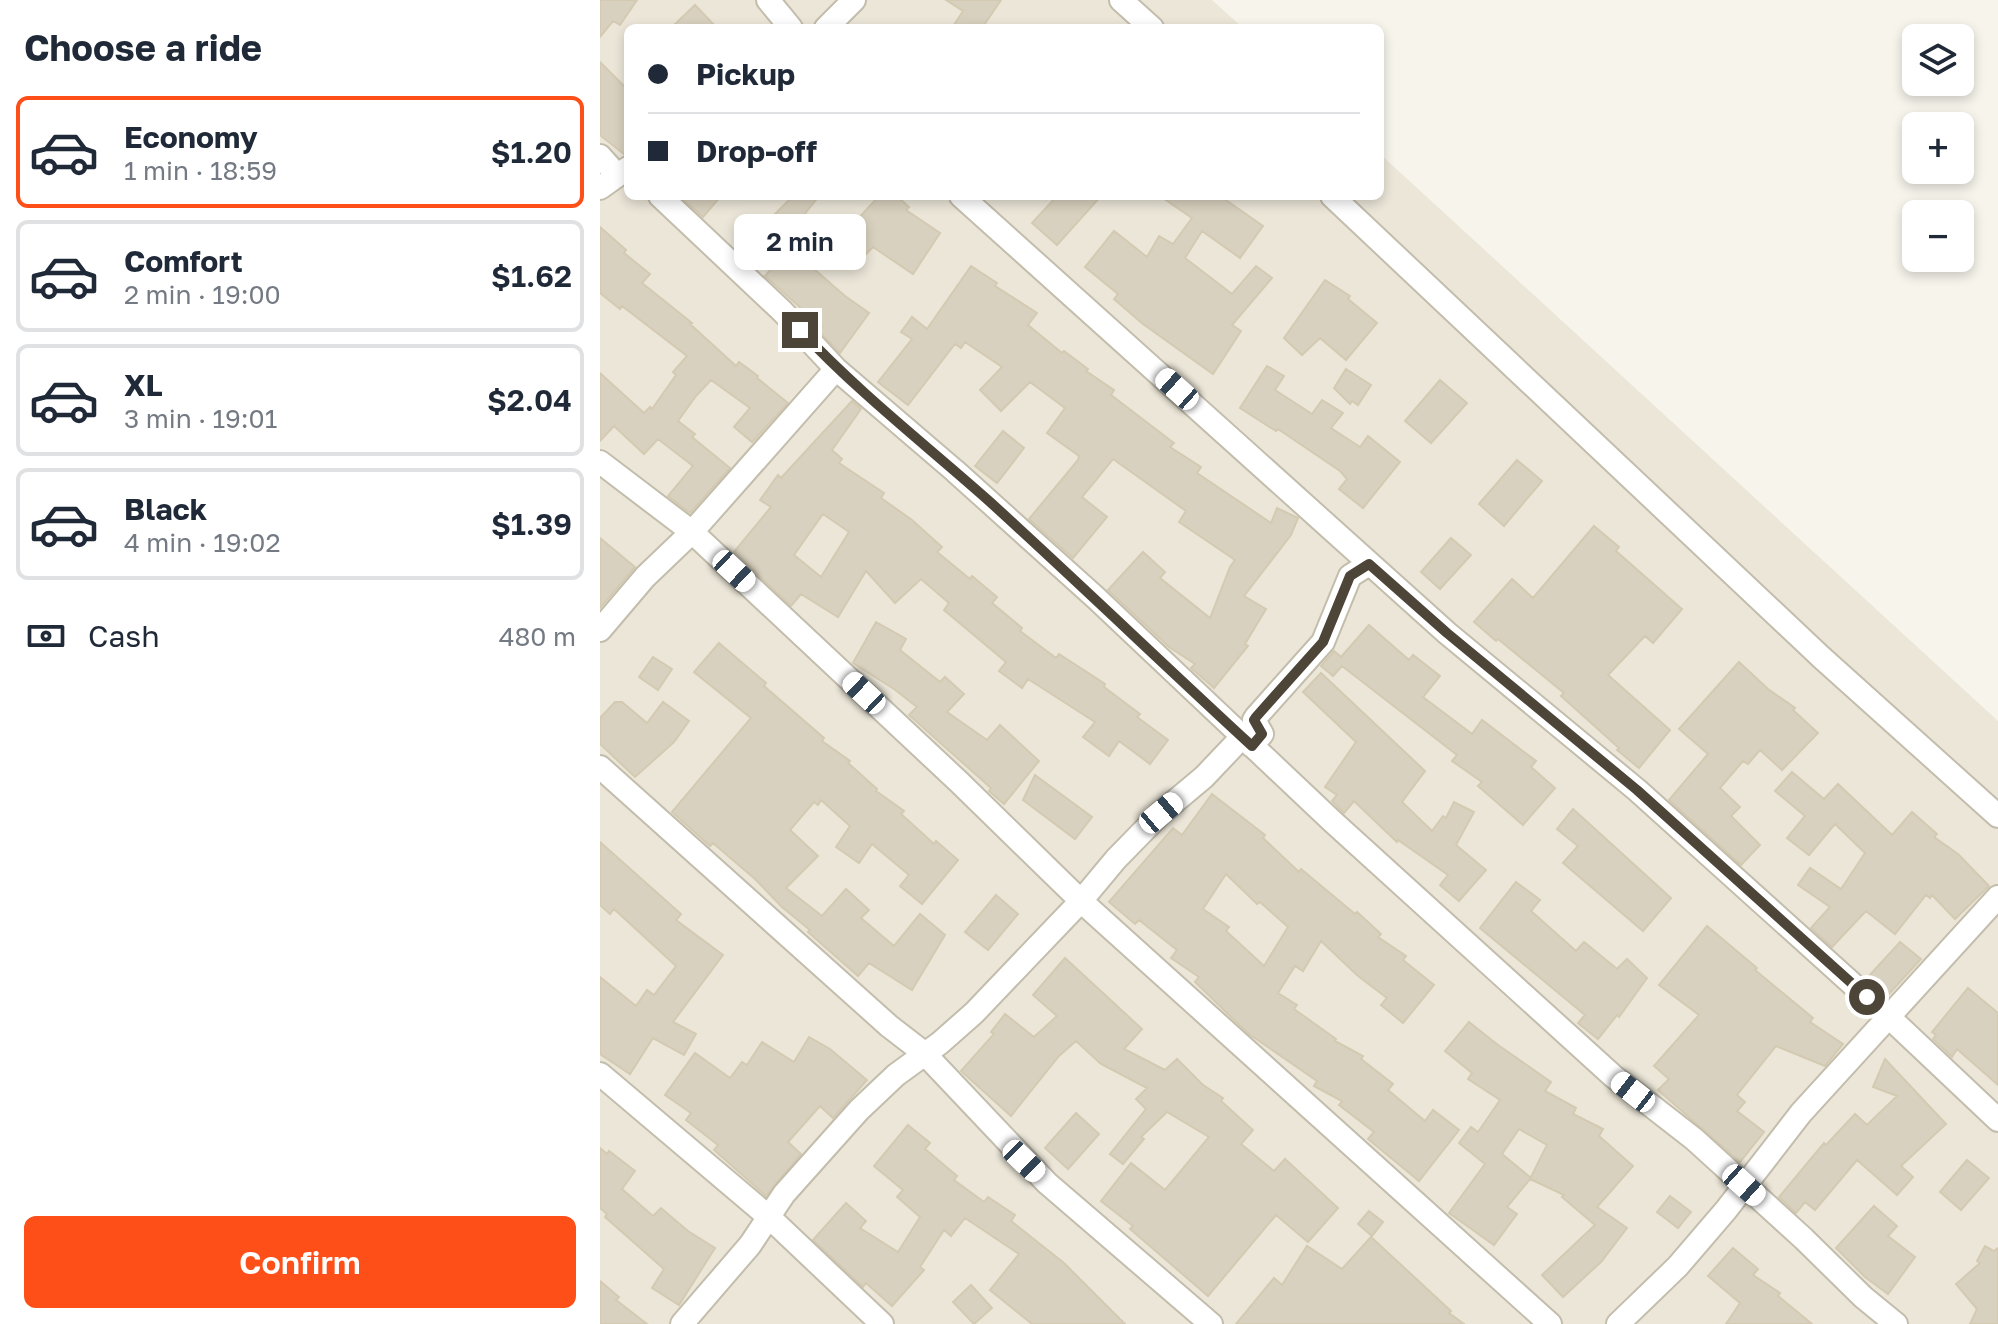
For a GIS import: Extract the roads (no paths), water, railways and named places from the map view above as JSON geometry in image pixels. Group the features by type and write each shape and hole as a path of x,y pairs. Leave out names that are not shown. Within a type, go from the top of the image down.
{"street":[{"path":"768,0 788,24"},
{"path":"830,24 854,0"},
{"path":"1121,0 1148,24"},
{"path":"600,156 615,177"},
{"path":"664,200 782,311 836,369 1096,598 1247,742 1613,1076 1694,1139 1896,1324"},
{"path":"965,200 1447,633 1637,790 1890,1018 1998,1120"},
{"path":"1336,200 1821,657 1998,816"},
{"path":"600,630 645,577 692,532 836,369"},
{"path":"600,462 692,532 1081,901 1550,1324"},
{"path":"682,1324 750,1245 801,1174 859,1110 896,1075 974,1013 1161,813 1247,742 1262,734 1254,720 1323,642 1350,576 1369,564"},
{"path":"600,767 889,1026 924,1053 1031,1168 1211,1324"},
{"path":"1618,1324 1678,1266 1801,1113 1998,897"},
{"path":"600,1074 769,1217 882,1324"}]}
